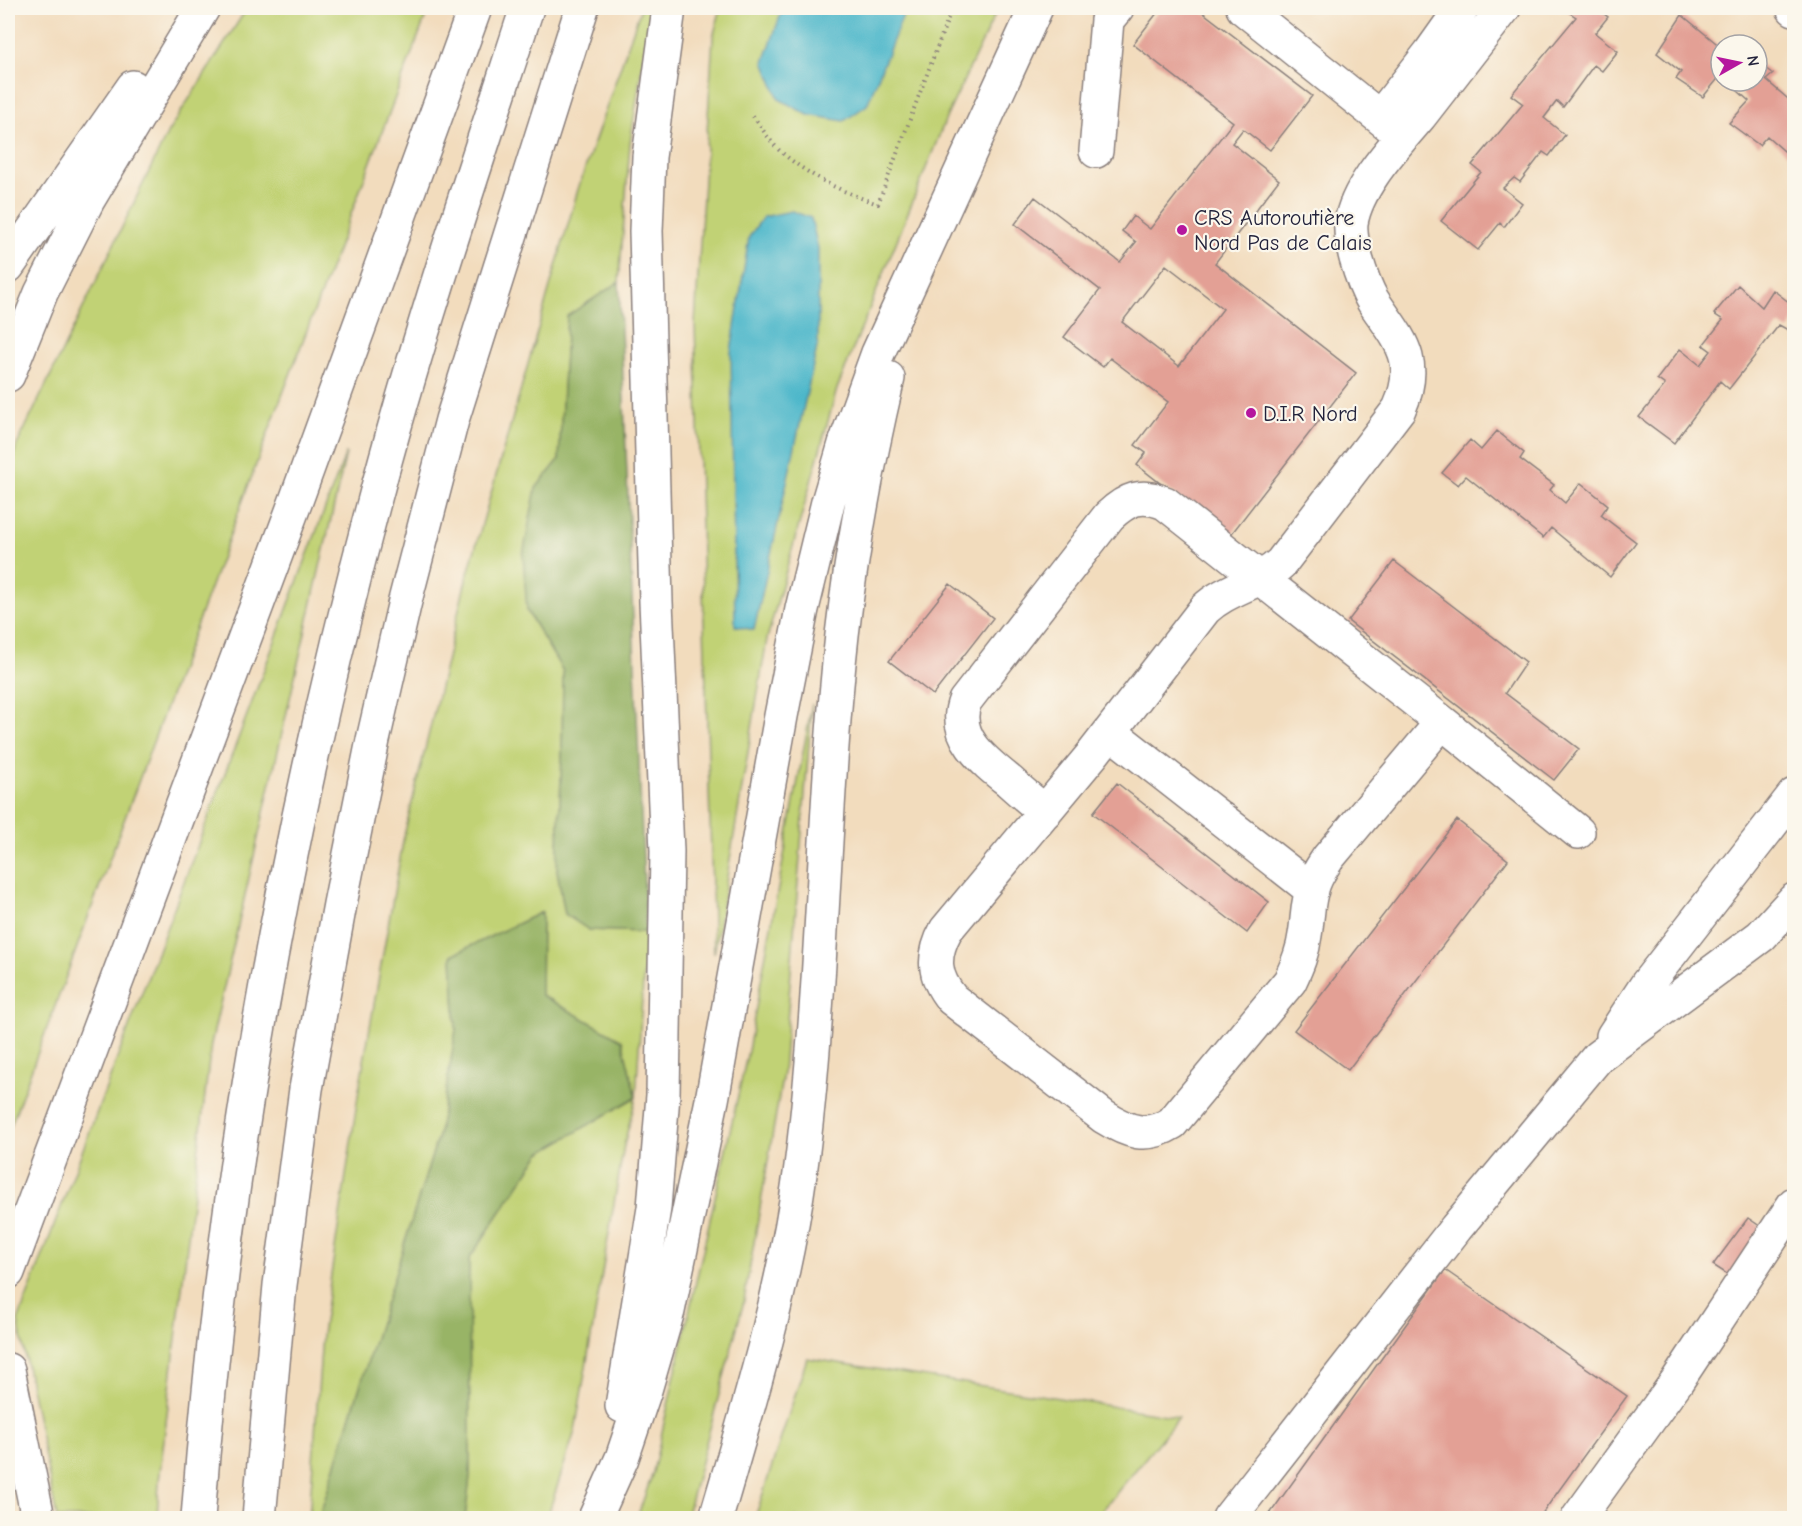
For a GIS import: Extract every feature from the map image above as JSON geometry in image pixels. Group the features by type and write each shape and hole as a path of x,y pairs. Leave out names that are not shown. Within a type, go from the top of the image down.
{"main road":[{"path":"8,266 189,8"},
{"path":"8,375 41,293 88,200 203,8"},
{"path":"8,1272 294,506 475,8"},
{"path":"198,1518 213,1349 239,1152 280,910 306,781 373,505 422,333 527,8"},
{"path":"260,1518 280,1286 306,1089 373,740 405,601 452,420 582,8"},
{"path":"595,1518 618,1424 638,1309 654,1208 663,1095 667,851 656,602 646,231 649,157 669,8"},
{"path":"595,1518 622,1458 668,1311 712,1100 783,705 802,609 828,502 845,444 878,353 1036,8"},
{"path":"1096,151 1107,20 1117,8"},
{"path":"1243,8 1392,127"},
{"path":"1442,722 1328,858 1312,890 1303,948 1290,981 1172,1123 1155,1131 1136,1132 1104,1117 952,999 943,989 936,966 939,942 945,930 1110,732 1205,609 1225,594 1260,579 1281,563 1399,409 1406,392 1408,369 1404,348 1372,298 1351,242 1351,224 1354,211 1392,127 1430,53 1462,8"},
{"path":"1392,127 1504,8"},
{"path":"716,1518 759,1371 788,1244 800,1177 812,1059 823,876 841,647 857,525 866,473 890,369 933,236"},
{"path":"1045,812 981,759 965,733 962,718 965,701 1109,516 1124,502 1146,497 1165,503 1578,832"},
{"path":"1110,732 1312,890"},
{"path":"1229,1518 1456,1228 1598,1057 1647,984 1794,795"},
{"path":"1598,1057 1761,936 1794,900"},
{"path":"1578,1518 1677,1382 1794,1204"},
{"path":"8,1370 38,1518"}],"path":[{"path":"753,116 778,149 813,175 848,194 879,204 952,8"}],"green space":[{"path":"247,8 429,8 260,454 8,1133 8,489 16,447 168,132"},
{"path":"641,8 651,8 630,144 619,282 567,317 559,460 536,488 527,611 563,671 557,870 565,914 589,930 646,932 636,1097 622,1040 541,995 542,912 452,955 456,1030 439,1133 319,1518 309,1518 322,1335 359,1089 404,836 465,584 579,186"},
{"path":"721,8 998,8 947,116 837,389 767,639 714,954 695,324 713,37"},
{"path":"619,282 646,932 589,930 565,914 557,870 563,671 527,611 523,555 536,488 559,460 567,316"},
{"path":"346,453 211,1044 159,1481 157,1518 57,1518 18,1321"},
{"path":"812,704 783,1073 744,1301 686,1518 637,1518 653,1472 748,1051"},
{"path":"542,912 541,995 622,1040 636,1097 540,1153 469,1259 470,1476 465,1518 319,1518 439,1133 456,1030 452,955"},
{"path":"636,1097 624,1145 575,1431 547,1518 465,1518 470,1476 469,1259 540,1153"},
{"path":"807,1358 1179,1417 1096,1518 755,1518"}],"water":[{"path":"783,8 906,8 867,105 844,121 808,115 779,99 764,62"},
{"path":"792,211 811,218 818,248 818,343 754,630 735,626 731,352 749,237 763,217"}],"building":[{"path":"1161,8 1197,8 1312,96 1270,150 1243,129 1232,143 1279,180 1215,263 1356,373 1229,537 1137,465 1146,453 1135,445 1168,402 1110,358 1103,367 1064,337 1100,290 1015,224 1035,197 1120,262 1136,242 1122,231 1133,216 1150,229 1233,122 1133,44","holes":["1166,265 1223,309 1179,366 1122,322"]},
{"path":"1569,8 1596,8 1608,17 1595,33 1618,51 1602,71 1594,65 1563,107 1557,101 1544,118 1565,135 1549,156 1543,152 1520,182 1514,178 1503,188 1522,203 1504,227 1500,223 1478,250 1441,221 1481,172 1472,165 1523,104 1511,95 1576,17 1567,11"},
{"path":"1682,15 1709,37 1709,90 1703,97 1676,79 1681,72 1657,53"},
{"path":"1769,83 1794,104 1794,152 1791,157 1767,136 1759,145 1729,123 1749,101 1740,93 1769,93"},
{"path":"1738,285 1762,307 1773,290 1794,306 1794,321 1788,330 1779,325 1729,389 1720,381 1674,443 1639,417 1665,385 1657,379 1680,349 1700,365 1711,351 1703,345 1723,320 1714,314"},
{"path":"1497,431 1524,453 1520,459 1554,485 1550,490 1565,503 1581,483 1608,505 1601,515 1636,542 1610,577 1551,528 1543,538 1466,476 1458,485 1442,473 1470,440 1481,450"},
{"path":"1394,561 1526,662 1505,693 1579,749 1554,780 1348,621"},
{"path":"950,584 993,618 933,695 889,661"},
{"path":"1117,783 1269,902 1247,933 1093,813"},
{"path":"1457,820 1508,860 1348,1070 1294,1030"},
{"path":"1748,1218 1764,1229 1730,1276 1713,1265"},
{"path":"1445,1270 1627,1396 1539,1518 1267,1518"}],"place":[{"name":"CRS Autoroutière Nord Pas de Calais","path":"1182,230"},
{"name":"D.I.R Nord","path":"1251,413"}]}
